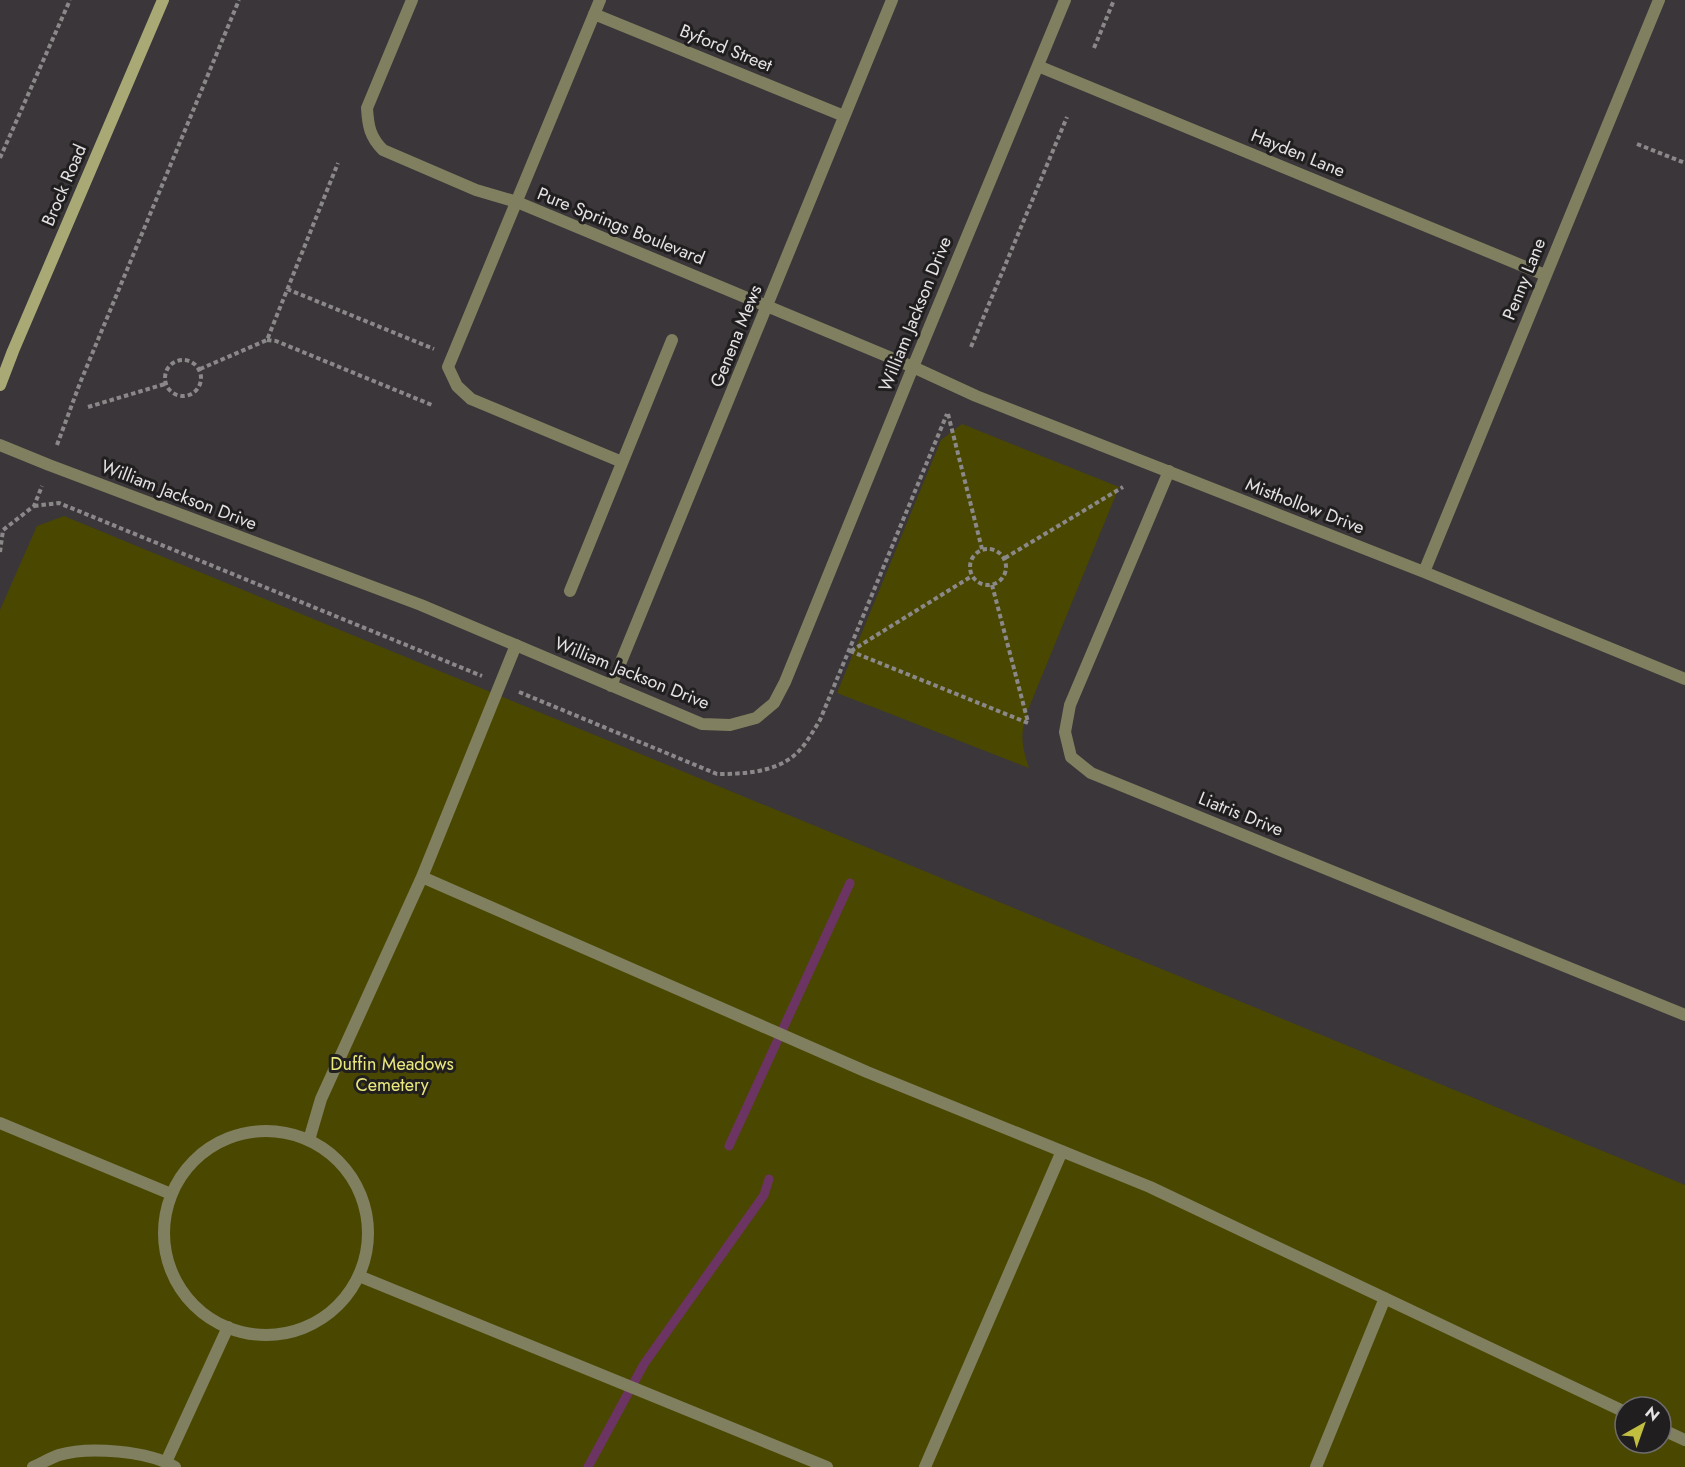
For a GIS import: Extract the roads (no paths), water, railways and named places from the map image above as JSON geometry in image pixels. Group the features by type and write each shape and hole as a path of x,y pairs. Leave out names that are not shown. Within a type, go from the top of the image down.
{"main road":[{"name":"Brock Road","path":"0,385 163,0"}],"street":[{"path":"412,0 367,108 368,126 373,140 383,150 476,190 517,202 448,367 457,386 471,399 622,462"},
{"name":"Pure Springs Boulevard","path":"600,0 517,202 913,366"},
{"name":"Genena Mews","path":"611,686 892,0"},
{"name":"William Jackson Drive","path":"0,445 421,605 702,724 730,725 756,718 774,704 797,654 913,366 1065,0"},
{"name":"Penny Lane","path":"1424,572 1659,0"},
{"name":"Byford Street","path":"594,14 844,116"},
{"name":"Hayden Lane","path":"1038,66 1545,275"},
{"path":"570,591 672,340"},
{"name":"Misthollow Drive","path":"913,366 976,396 1424,572 1685,679"},
{"name":"Liatris Drive","path":"1169,471 1070,705 1065,732 1071,757 1091,773 1685,1015"},
{"path":"309,1140 321,1098 422,877 516,645"},
{"path":"422,877 867,1072 1150,1186 1613,1406"},
{"path":"0,1123 171,1194"},
{"path":"278,1131 309,1140 336,1158 356,1184 367,1214 368,1246 359,1276 342,1302 318,1322 289,1333 278,1334 258,1335 228,1328 200,1311 179,1287 167,1257 164,1225 171,1194 189,1166 214,1145 244,1133 278,1131"},
{"path":"925,1467 1062,1151"},
{"path":"359,1276 827,1467"},
{"path":"1316,1467 1385,1298"},
{"path":"33,1467 60,1455 114,1449 171,1464 228,1328"}],"waterway":[{"path":"729,1146 850,883"},
{"path":"588,1467 644,1364 764,1195 769,1179"}],"park label":[{"name":"Duffin Meadows Cemetery","path":"392,1074"}]}
